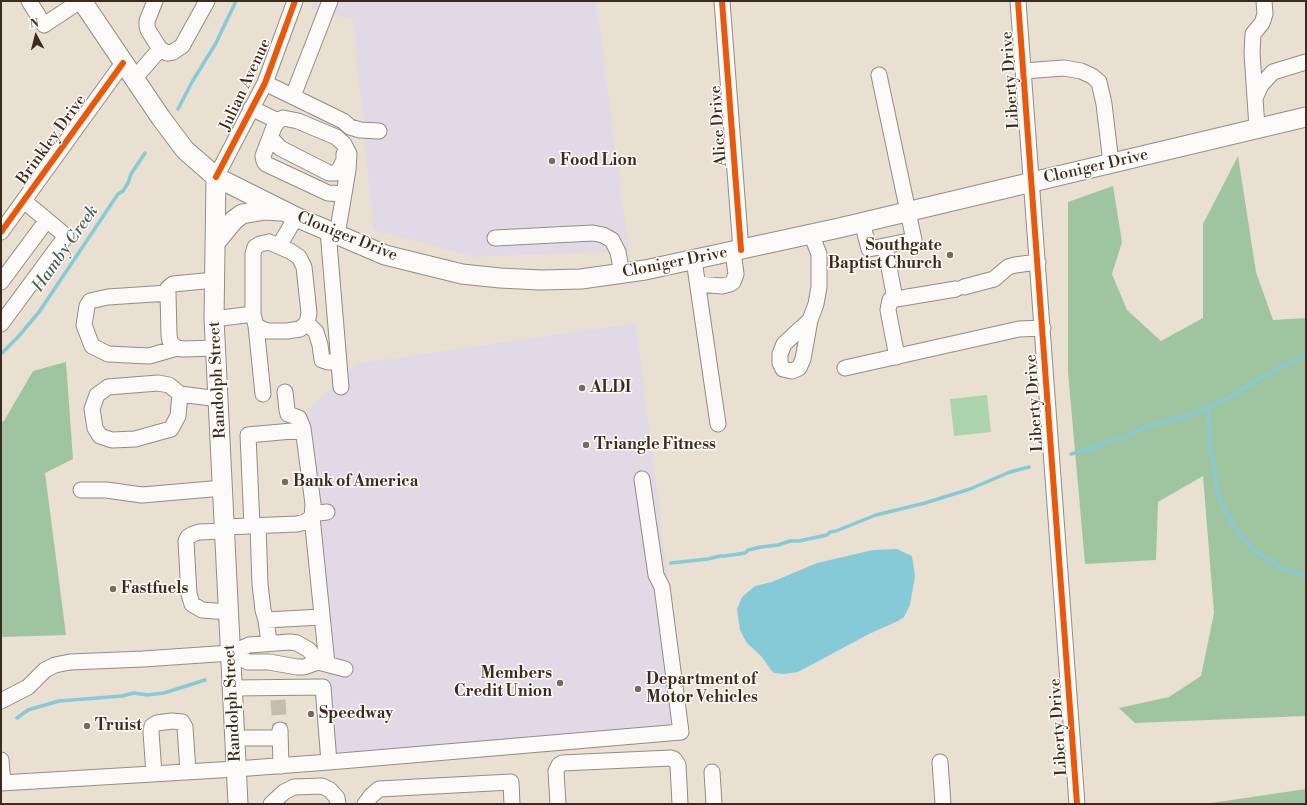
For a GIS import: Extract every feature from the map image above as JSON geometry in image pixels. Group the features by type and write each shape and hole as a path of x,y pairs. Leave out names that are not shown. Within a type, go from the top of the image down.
{"main road":[{"path":"81,1 161,118 185,150 216,177"},
{"name":"Cloniger Drive","path":"216,177 290,214 385,255 462,274 541,280 581,279 645,270 737,251 908,212 1306,117"},
{"name":"Randolph Street","path":"216,177 214,319 238,804"},
{"path":"215,243 234,220 242,214 265,210 290,214"}],"street":[{"path":"29,1 44,25 81,1"},
{"path":"155,1 147,21 147,26 160,49 168,53 173,52 182,46 207,1"},
{"name":"Julian Avenue","path":"216,177 265,83 295,1"},
{"path":"293,96 330,1"},
{"name":"Alice Drive","path":"698,284 722,286 730,284 733,282 736,274 737,251 722,1"},
{"name":"Liberty Drive","path":"1018,1 1077,804"},
{"path":"1257,128 1252,53 1253,34 1262,23 1265,14 1264,1"},
{"path":"134,79 160,49"},
{"path":"1254,98 1261,85 1273,72 1306,62"},
{"name":"Brinkley Drive","path":"1,232 123,63"},
{"path":"1024,72 1064,68 1081,71 1092,76 1099,82 1104,104 1111,163"},
{"path":"862,222 869,249 914,240 879,75"},
{"path":"265,83 343,121 350,127 360,130 380,131"},
{"path":"251,108 278,121"},
{"path":"341,387 333,233 344,194 348,170 348,154 344,144 336,137 298,121 283,118 278,121 274,127 263,156 266,164 328,193 344,194"},
{"path":"270,138 280,148 329,173 336,173 344,160 343,152 340,147 328,138 301,127 298,121"},
{"path":"1,324 66,236 24,201"},
{"path":"280,246 290,214"},
{"path":"1,282 47,220"},
{"path":"495,238 586,233 603,235 612,240 618,252 622,274"},
{"path":"810,320 816,304 820,271 819,254 811,234"},
{"path":"214,319 254,320 267,331 287,331 300,329 307,323 309,313 304,267 299,257 280,246 269,242 255,247 253,254 254,320 263,394"},
{"path":"885,246 896,299"},
{"path":"694,260 718,424"},
{"path":"897,357 888,310 890,300 960,288 994,279 1008,267 1038,262"},
{"path":"177,348 170,341 169,335 168,288 173,284 215,280"},
{"path":"168,293 108,297 90,301 87,306 84,325 92,346 108,354 149,356 177,348 216,348"},
{"path":"307,323 316,332 322,360 328,362 339,362"},
{"path":"845,368 1019,329 1042,328"},
{"path":"180,394 178,416 171,429 135,439 112,440 100,436 95,428 92,409 97,395 108,387 158,383 169,385 180,394 219,399"},
{"path":"285,392 288,414 299,418 303,430 313,504 312,516 322,617 323,663"},
{"path":"269,642 260,584 248,435 303,430"},
{"path":"1,760 2,783 236,770 681,732 662,587 656,575 642,480"},
{"path":"81,490 106,490 142,494 223,488"},
{"path":"229,612 202,610 192,604 189,594 186,541 188,537 199,532 255,526 297,524 305,522 318,513 327,512"},
{"path":"266,620 322,617"},
{"path":"1,701 28,687 45,670 55,665 70,662 143,659 231,652 249,645 269,642 297,642 309,650 323,663"},
{"path":"231,652 248,662 270,662 297,668 323,663 345,669"},
{"path":"233,688 278,693 323,687 329,762"},
{"path":"154,774 151,732 152,726 157,722 172,721 182,722 185,727 188,772"},
{"path":"235,738 280,734 281,766"},
{"path":"558,804 556,771 562,763 672,758 678,765 680,804"},
{"path":"940,762 943,804"},
{"path":"712,772 714,804"},
{"path":"374,799 379,789 512,782 512,804"},
{"path":"271,804 284,792 294,786 322,786 330,790 337,798 338,804"}],"shaded area":[{"path":"313,1 596,1 629,251 474,257 373,230 353,20 311,9"},
{"path":"636,323 688,738 332,762 309,409 355,364"}],"green space":[{"path":"1238,156 1256,272 1273,320 1306,318 1306,716 1135,723 1119,708 1169,697 1201,676 1214,613 1203,476 1158,502 1156,560 1085,564 1068,372 1068,202 1113,186 1122,242 1112,274 1127,310 1161,341 1203,318 1203,224"},
{"path":"66,362 73,459 45,473 66,635 1,637 1,422 4,421 33,371"},
{"path":"987,395 991,432 954,436 950,399"},
{"path":"1306,789 1306,804 1211,803"}],"water":[{"path":"897,549 912,556 915,576 910,605 904,617 898,621 869,634 798,672 783,674 774,673 762,657 747,643 740,630 737,609 742,597 755,586 772,582 817,563 873,550"}],"waterway":[{"name":"Hamby Creek","path":"178,109 192,82 216,43 236,1"},
{"name":"Hamby Creek","path":"1,354 18,337 39,312 118,194 123,191 131,174 145,153"},
{"path":"1071,454 1083,451 1110,440 1120,439 1148,426 1189,415 1225,400 1264,376 1268,376 1272,372 1306,354"},
{"path":"1207,407 1210,454 1213,458 1217,491 1223,507 1231,519 1231,523 1236,527 1237,531 1254,550 1283,569 1296,572 1306,577"},
{"path":"671,563 745,553 748,550 761,547 827,535 830,532 876,515 925,503 970,489 1010,472 1029,467"},
{"path":"17,718 28,710 59,701 122,696 134,693 147,695 164,693 205,680"}],"tunnel":[{"path":"278,700 280,730"}],"cycle path":[{"path":"216,177 265,83 295,1"},
{"path":"722,1 741,250"},
{"path":"1018,1 1077,804"},
{"path":"1,232 123,63"}],"place":[{"name":"Food Lion","path":"552,161"},
{"name":"Southgate Baptist Church","path":"950,255"},
{"name":"ALDI","path":"582,388"},
{"name":"Triangle Fitness","path":"586,445"},
{"name":"Bank of America","path":"285,482"},
{"name":"Fastfuels","path":"113,589"},
{"name":"Members Credit Union","path":"560,683"},
{"name":"Department of Motor Vehicles","path":"638,689"},
{"name":"Speedway","path":"311,714"},
{"name":"Truist","path":"87,726"}]}
